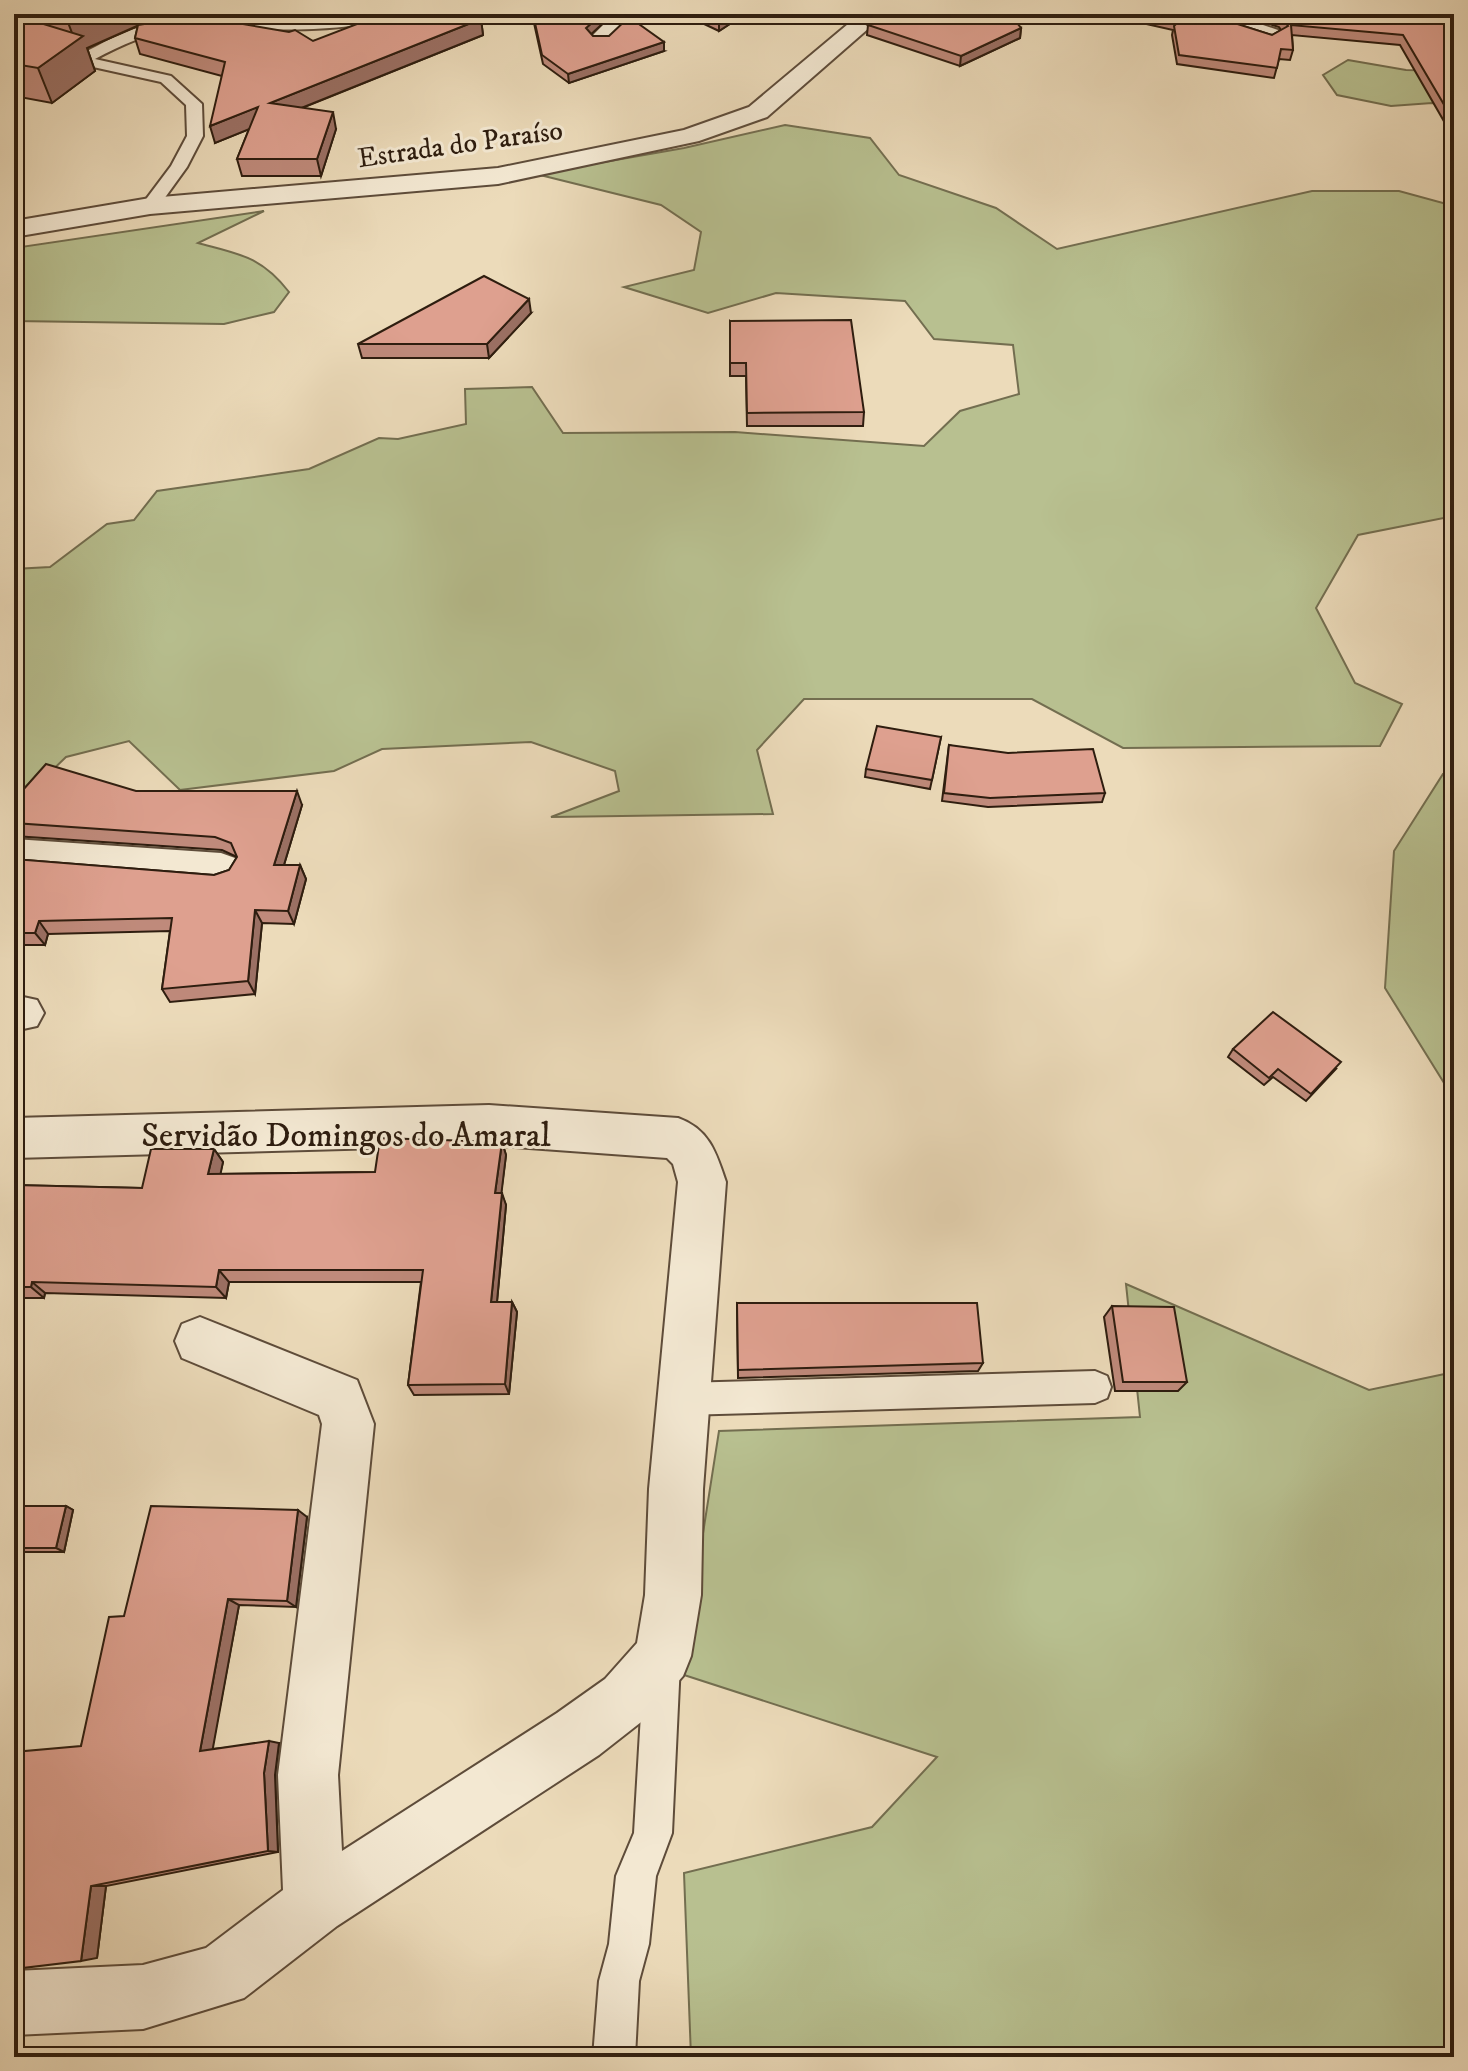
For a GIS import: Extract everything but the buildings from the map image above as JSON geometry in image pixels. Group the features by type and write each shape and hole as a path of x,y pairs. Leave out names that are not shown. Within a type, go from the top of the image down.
{"street":[{"path":"602,38 627,14"},
{"name":"Estrada do Paraíso","path":"14,229 150,206 404,187 498,176 690,136 758,112 874,14"},
{"path":"1207,14 1270,35"},
{"path":"14,855 221,869"},
{"name":"Servidão Domingos do Amaral","path":"14,1138 489,1125 678,1138 693,1153 702,1182 683,1399"},
{"path":"200,1341 339,1398 345,1407 347,1449 330,1561 308,1775 315,1904"},
{"path":"14,2003 143,1997 222,1976 315,1904 578,1734 625,1699 663,1656 673,1595 683,1399"}],"lane":[{"path":"80,60 144,30 182,26 329,25 379,14"},
{"path":"14,37 80,60 166,79 194,104 195,136 179,167 150,206"},
{"path":"683,1399 1095,1387"},
{"path":"614,2057 619,1981 629,1944 636,1876 653,1833 663,1656"}],"green space":[{"path":"1348,60 1406,70 1454,71 1454,106 1432,103 1391,106 1337,95 1323,75"},
{"path":"785,125 870,138 899,175 996,208 1057,249 1312,191 1399,191 1454,206 1454,516 1358,535 1316,608 1355,683 1402,704 1380,746 1123,748 1032,699 804,699 757,750 773,814 551,817 619,791 615,771 531,742 382,749 334,771 180,790 129,741 66,757 14,807 14,569 50,567 107,524 134,520 157,491 309,469 379,438 398,439 466,424 465,389 532,387 563,433 735,432 924,446 960,411 1019,394 1013,345 934,339 905,301 776,293 708,313 624,287 694,270 701,232 661,205 536,174 684,148"},
{"path":"264,211 198,243 248,258 279,280 289,292 274,312 224,324 14,321 14,248"},
{"path":"1454,772 1454,1099 1385,988 1394,851 1443,774"},
{"path":"1126,1284 1369,1390 1454,1372 1454,2057 691,2057 684,1873 872,1827 937,1757 681,1674 719,1431 1140,1417"}]}
